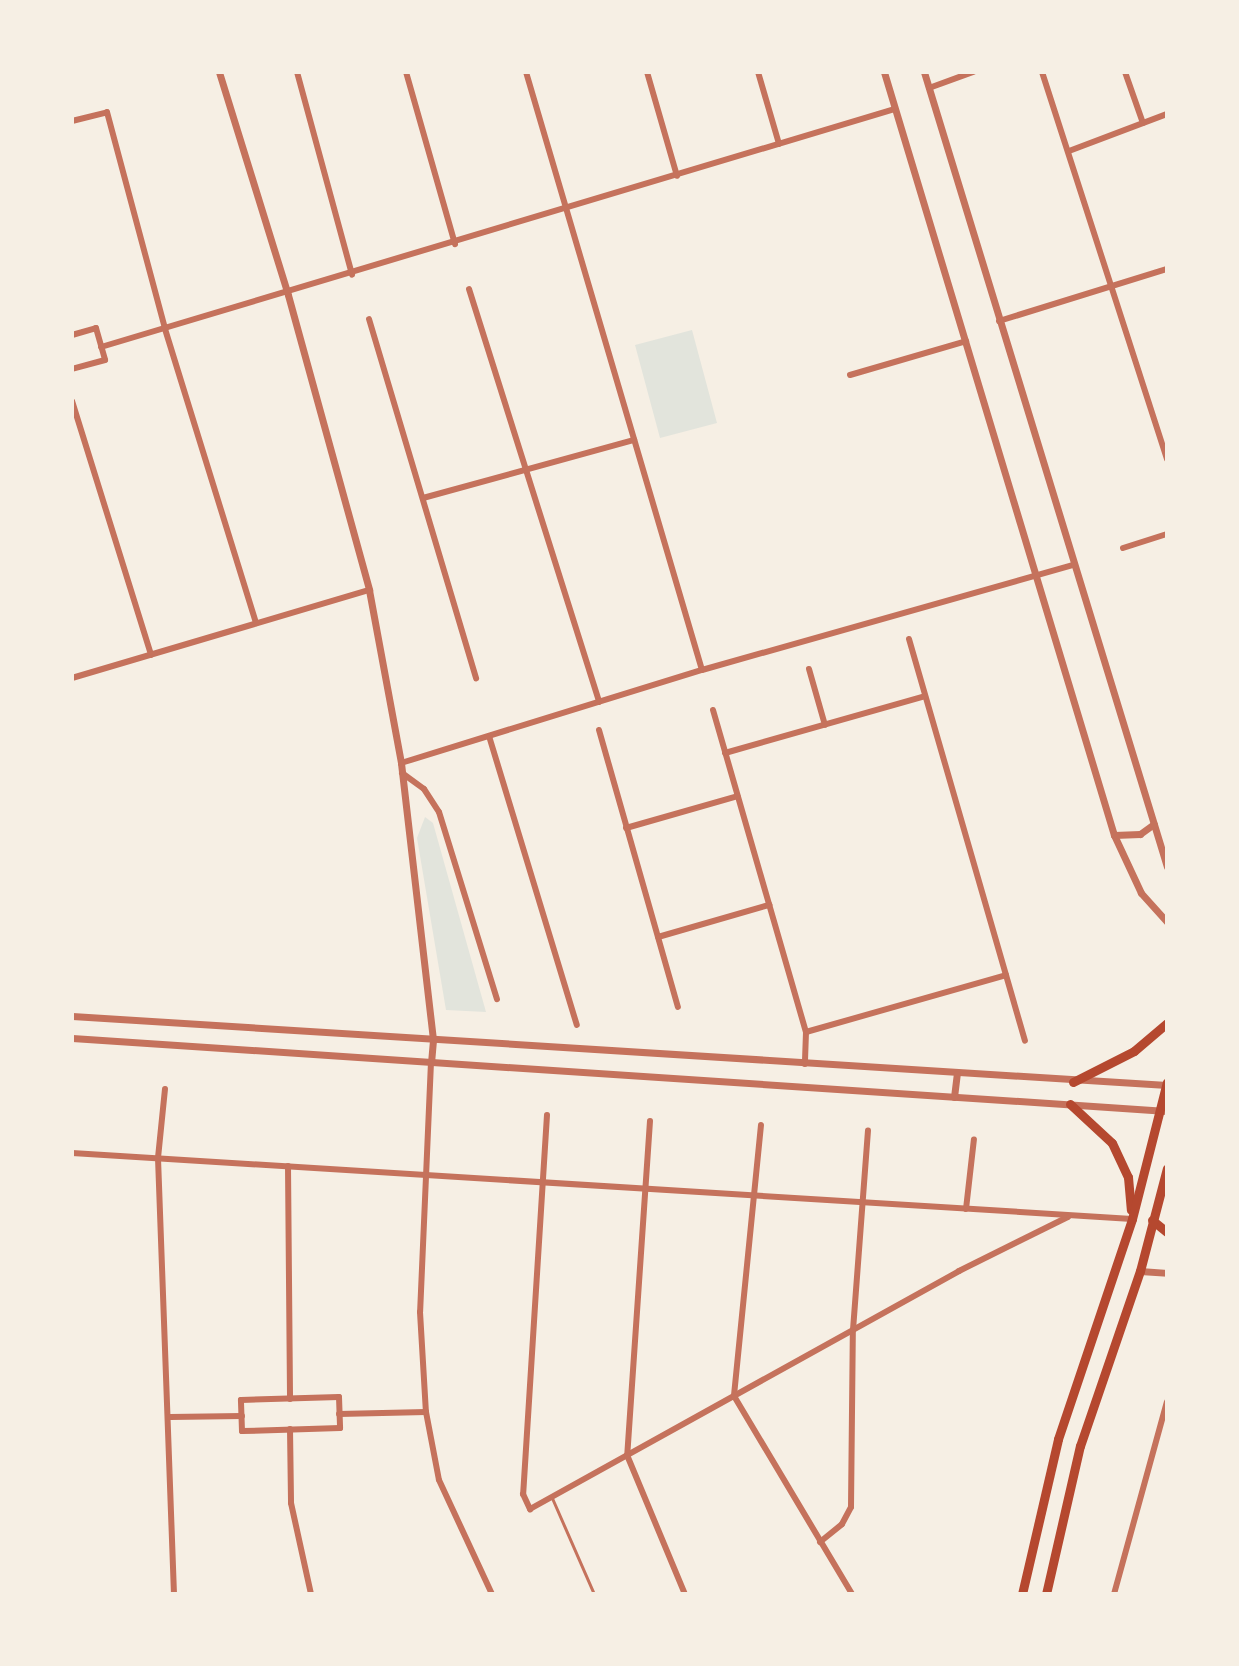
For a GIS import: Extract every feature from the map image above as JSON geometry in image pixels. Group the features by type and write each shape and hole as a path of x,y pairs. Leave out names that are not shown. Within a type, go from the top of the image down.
{"main road":[{"path":"1073,1082 1134,1051 1167,1023"},
{"path":"1022,1594 1058,1439 1132,1219 1163,1111 1167,1084"},
{"path":"1070,1104 1112,1143 1128,1177 1132,1219"},
{"path":"1046,1594 1080,1446 1140,1271 1167,1168"},
{"path":"1153,1217 1167,1195"},
{"path":"1153,1217 1167,1232"}],"street":[{"path":"219,72 288,295 369,590 401,763 433,1040 420,1312 426,1412 439,1480 492,1594"},
{"path":"297,72 352,275"},
{"path":"406,72 455,244"},
{"path":"526,72 702,670"},
{"path":"647,72 677,176"},
{"path":"758,72 779,144"},
{"path":"884,72 1114,835 1141,893 1167,922"},
{"path":"924,72 1072,565 1167,867"},
{"path":"929,88 973,72"},
{"path":"1042,72 1115,286 1167,459"},
{"path":"1125,72 1143,123"},
{"path":"101,347 288,295 895,109"},
{"path":"72,121 107,112 165,329 256,623"},
{"path":"1069,151 1167,114"},
{"path":"999,321 1167,269"},
{"path":"469,289 599,702"},
{"path":"369,319 476,678"},
{"path":"72,335 96,328 105,360 72,369"},
{"path":"850,375 966,341"},
{"path":"72,401 151,655"},
{"path":"423,498 634,440"},
{"path":"1123,548 1167,534"},
{"path":"401,763 702,670 1072,565"},
{"path":"72,678 369,590"},
{"path":"909,639 1025,1041"},
{"path":"809,669 825,725"},
{"path":"725,753 925,696"},
{"path":"713,710 806,1032 805,1064"},
{"path":"599,730 678,1007"},
{"path":"489,736 577,1025"},
{"path":"402,773 424,789 439,812 497,999"},
{"path":"626,828 738,796"},
{"path":"1114,835 1131,837 1154,824"},
{"path":"658,937 769,905"},
{"path":"806,1032 1006,975"},
{"path":"72,1016 1073,1082 1167,1084"},
{"path":"72,1038 1163,1111"},
{"path":"954,1097 957,1074"},
{"path":"165,1089 158,1158 170,1417 174,1594"},
{"path":"547,1115 546,1182 523,1494 530,1509 853,1330 1072,1215"},
{"path":"650,1121 627,1455 685,1594"},
{"path":"761,1125 757,1195 734,1396 852,1594"},
{"path":"820,1542 842,1524 851,1507 853,1330 868,1131"},
{"path":"966,1209 974,1139"},
{"path":"72,1153 1132,1219"},
{"path":"288,1166 290,1399"},
{"path":"1140,1271 1167,1273"},
{"path":"339,1397 339,1414 340,1428 242,1431 241,1400 339,1397"},
{"path":"1114,1594 1167,1402"},
{"path":"339,1414 426,1412"},
{"path":"170,1417 242,1416"},
{"path":"290,1429 291,1503 311,1594"}],"lane":[{"path":"552,1497 594,1594"}],"shaded area":[{"path":"692,330 717,423 660,438 635,345"},
{"path":"425,817 433,823 486,1012 446,1010 417,838"}]}
